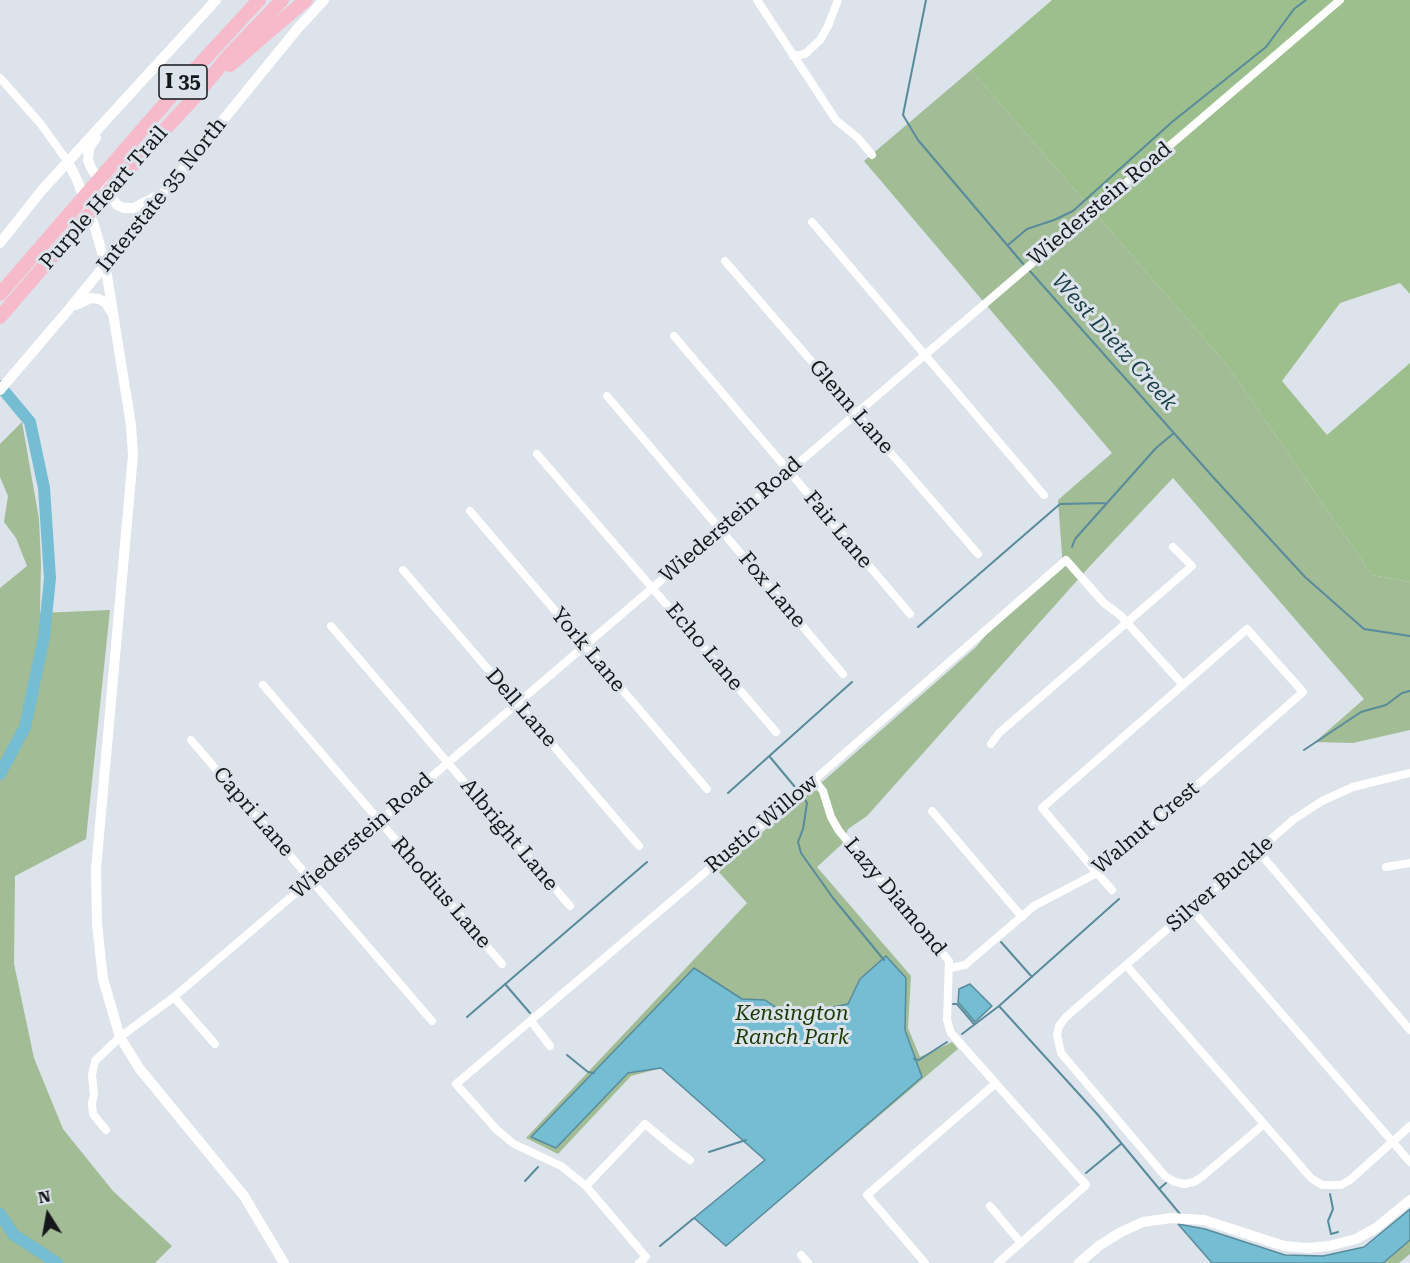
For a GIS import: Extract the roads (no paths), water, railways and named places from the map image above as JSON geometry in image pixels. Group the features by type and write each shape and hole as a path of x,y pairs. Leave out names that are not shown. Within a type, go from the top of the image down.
{"highway":[{"name":"Purple Heart Trail","path":"0,294 187,78 259,0"},
{"name":"Purple Heart Trail","path":"0,317 230,54 282,0"},
{"path":"193,99 306,0"}],"main road":[{"path":"0,243 42,190 216,0"},
{"name":"Interstate 35 North","path":"0,390 70,308 298,28 324,0"},
{"path":"113,112 89,148 88,160 91,168 117,205 124,208 142,205 164,192"},
{"path":"68,162 95,228 105,264 131,425 133,455 96,870 97,937 103,979 120,1037 138,1068 244,1196 284,1263"},
{"path":"70,308 82,300 99,299 106,303 114,317"},
{"path":"1079,1263 1100,1245 1121,1232 1143,1222 1171,1218 1204,1220 1284,1246 1318,1247 1356,1239 1376,1228 1410,1200"}],"street":[{"path":"757,0 837,120 858,138 872,155"},
{"path":"793,56 805,54 820,40 838,0"},
{"name":"Wiederstein Road","path":"106,1130 93,1114 92,1075 95,1061 120,1037 174,997 1340,0"},
{"path":"0,78 40,123 68,162"},
{"path":"812,222 1044,495"},
{"name":"Glenn Lane","path":"725,261 978,554"},
{"name":"Fair Lane","path":"674,336 910,614"},
{"name":"Fox Lane","path":"607,396 843,674"},
{"name":"Echo Lane","path":"537,454 776,732"},
{"name":"York Lane","path":"470,512 707,789"},
{"path":"991,744 999,733 1192,566 1173,547"},
{"name":"Rustic Willow","path":"586,1186 561,1166 514,1144 487,1122 456,1084 814,780 1065,560 1104,603 1127,623"},
{"name":"Dell Lane","path":"403,570 639,846"},
{"path":"1112,890 1042,808 1183,685 1127,623"},
{"name":"Albright Lane","path":"331,626 570,906"},
{"name":"Walnut Crest","path":"950,968 965,965 1041,902 1097,873 1303,692 1247,629 1183,685"},
{"name":"Rhodius Lane","path":"263,685 502,964"},
{"name":"Capri Lane","path":"191,740 432,1021"},
{"name":"Silver Buckle","path":"1264,1124 1194,1182 1184,1184 1175,1182 1165,1176 1061,1053 1057,1035 1059,1026 1066,1017 1293,820 1322,801 1353,787 1410,773"},
{"name":"Lazy Diamond","path":"814,780 822,791 831,817 839,831 949,961 947,1020 951,1033 1086,1185 1021,1243"},
{"path":"932,811 1022,916"},
{"path":"1257,851 1410,1030"},
{"path":"1386,867 1410,863"},
{"path":"1191,909 1410,1161"},
{"path":"1126,965 1311,1178 1322,1185 1331,1187 1350,1180 1410,1126"},
{"path":"174,997 215,1044"},
{"path":"531,1021 550,1046"},
{"path":"925,1263 867,1196 996,1083"},
{"path":"639,1263 646,1257 586,1186 645,1124 690,1160"},
{"path":"990,1206 1021,1243 998,1263"},
{"path":"801,1255 808,1263"}],"water":[{"path":"886,956 906,978 905,1030 922,1077 726,1246 694,1218 765,1160 661,1068 628,1073 556,1148 531,1137 694,968 742,999 765,1000 789,1016 848,1004 860,979"},
{"path":"970,984 992,1006 975,1022 958,1002 959,989"},
{"path":"1410,1209 1410,1240 1383,1263 1212,1263 1178,1224 1205,1229 1285,1255 1323,1256 1364,1247"}],"waterway":[{"name":"West Dietz Creek","path":"926,0 903,115 918,140 1025,266"},
{"path":"1008,245 1027,229 1073,211 1172,122 1266,47 1294,9 1306,0"},
{"name":"West Dietz Creek","path":"1029,270 1305,577 1364,629 1410,636"},
{"path":"0,386 30,422 44,488 50,578 44,637 25,727 0,774"},
{"path":"1072,547 1075,539 1156,448 1174,433"},
{"path":"918,627 1060,504 1107,503"},
{"path":"728,793 852,682"},
{"path":"1304,750 1361,712 1386,705 1402,693 1410,691"},
{"path":"770,757 795,787"},
{"path":"803,796 807,803 803,829 798,842 801,853 833,898 884,960"},
{"path":"467,1017 647,862"},
{"path":"999,1006 1119,899"},
{"path":"1001,942 1032,977"},
{"path":"505,984 530,1013"},
{"path":"953,1004 957,1004 974,1024"},
{"path":"962,1034 999,1006 1098,1115 1180,1214"},
{"path":"914,1059 919,1060 947,1042"},
{"path":"567,1055 588,1072 594,1073"},
{"path":"709,1152 746,1140"},
{"path":"1086,1173 1121,1144"},
{"path":"525,1181 538,1167"},
{"path":"1159,1189 1166,1183"},
{"path":"1330,1194 1333,1209 1328,1221 1331,1234 1338,1232"},
{"path":"0,1214 14,1235 57,1263"},
{"path":"660,1246 694,1218"}],"park label":[{"name":"Kensington Ranch Park","path":"792,1026"}]}
